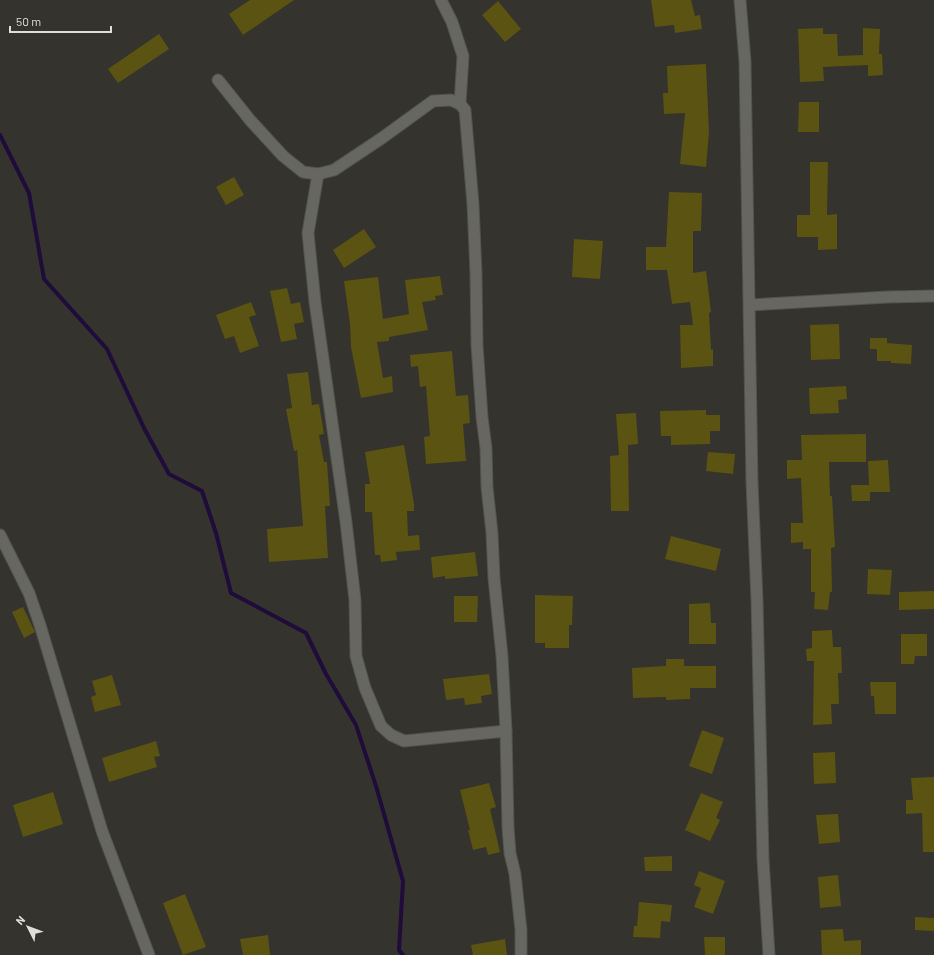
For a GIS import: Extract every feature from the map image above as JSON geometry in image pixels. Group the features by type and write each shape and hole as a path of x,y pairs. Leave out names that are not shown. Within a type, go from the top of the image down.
{"street":[{"path":"441,0 452,22 463,56 460,104"},
{"path":"740,0 745,61 752,482 757,600 763,859 769,955"},
{"path":"218,80 250,120 283,156 303,172 318,174 334,170 433,101 451,100 460,104 465,110 473,204 477,345 482,418 486,448 487,487 492,533 494,578 502,656 506,731 508,827 510,853 515,874 521,955"},
{"path":"318,174 308,233 315,302 346,522 355,600 356,656 365,688 380,726 391,735 404,741 506,731"},
{"path":"750,305 888,297 934,296"},
{"path":"0,535 29,593 102,831 149,955"}],"building":[{"path":"250,0 294,0 243,35 229,14"},
{"path":"651,0 691,0 695,16 700,15 702,29 675,33 674,25 655,27"},
{"path":"498,1 521,29 505,42 482,15"},
{"path":"823,28 823,34 837,34 838,56 863,55 863,28 880,29 879,54 882,54 883,75 868,76 868,65 823,67 824,81 800,82 798,29"},
{"path":"159,34 169,49 118,83 108,69"},
{"path":"706,64 709,132 706,167 680,164 685,113 664,114 663,93 668,93 667,66"},
{"path":"799,102 819,102 819,132 798,132"},
{"path":"810,162 828,162 827,215 837,214 837,249 818,250 818,237 797,237 797,215 810,215"},
{"path":"234,177 244,195 226,205 216,187"},
{"path":"669,192 702,193 701,231 693,231 693,273 706,271 711,312 709,313 711,350 713,349 713,366 681,368 680,325 693,325 690,302 672,304 667,270 646,270 646,247 666,247"},
{"path":"364,229 376,247 344,268 333,250"},
{"path":"574,239 603,241 600,279 572,277"},
{"path":"440,276 443,295 435,296 436,300 422,302 428,330 389,337 389,341 377,342 383,378 392,376 393,392 361,398 351,347 350,324 344,281 378,277 383,319 409,314 405,280"},
{"path":"287,288 291,304 300,302 304,322 294,324 297,339 281,342 270,291"},
{"path":"251,302 256,315 249,317 259,346 240,353 234,336 225,339 216,315"},
{"path":"839,324 840,359 811,360 810,325"},
{"path":"870,338 887,338 887,343 912,345 911,364 891,363 891,361 877,361 877,349 870,349"},
{"path":"452,351 456,396 468,395 470,423 463,424 466,461 426,464 424,437 430,436 426,386 420,387 418,366 411,367 410,355"},
{"path":"308,372 312,405 319,404 324,434 319,435 324,462 327,462 330,506 325,506 328,558 269,562 267,529 303,526 297,450 294,451 286,409 292,408 287,374"},
{"path":"846,386 847,399 838,400 839,413 810,414 809,388"},
{"path":"706,410 706,415 720,415 720,431 710,431 710,444 671,445 671,436 661,436 660,411"},
{"path":"636,413 638,444 628,445 629,511 611,511 610,456 619,455 616,414"},
{"path":"866,434 866,462 829,462 830,496 832,496 835,547 831,548 832,592 830,592 828,610 814,609 815,592 811,592 811,549 803,549 803,542 791,543 791,523 803,523 801,478 787,479 787,460 802,460 801,435"},
{"path":"404,445 414,504 414,511 407,511 408,536 419,535 420,550 396,552 397,560 381,562 380,555 375,555 372,512 365,512 365,484 370,484 365,452"},
{"path":"708,452 735,454 733,474 706,471"},
{"path":"888,460 890,492 870,492 870,501 852,501 851,485 869,485 868,461"},
{"path":"671,536 721,549 716,571 665,559"},
{"path":"475,552 478,576 445,579 445,576 433,578 431,557"},
{"path":"868,569 892,570 890,595 867,594"},
{"path":"934,591 934,609 899,610 899,592"},
{"path":"535,595 573,596 572,625 569,625 569,648 545,648 545,643 535,643"},
{"path":"454,596 478,596 477,622 454,622"},
{"path":"710,603 711,623 716,623 716,644 689,644 689,604"},
{"path":"23,607 35,632 24,638 12,612"},
{"path":"832,630 833,647 841,647 842,673 838,673 839,704 831,704 832,724 813,725 814,661 807,661 806,649 812,648 812,631"},
{"path":"901,634 927,634 927,656 915,656 914,664 901,664"},
{"path":"666,659 684,659 684,666 716,666 716,688 690,688 690,699 666,700 666,697 633,698 632,668 666,666"},
{"path":"489,674 492,694 481,696 482,703 465,705 464,698 446,700 443,679"},
{"path":"112,675 121,705 95,712 91,697 96,695 92,681"},
{"path":"870,682 896,682 896,714 875,714 874,696 871,696"},
{"path":"702,730 724,738 712,774 689,766"},
{"path":"156,741 160,756 154,757 157,767 109,782 102,758"},
{"path":"835,752 836,783 814,784 813,753"},
{"path":"934,777 934,852 923,852 922,813 906,814 906,800 913,800 911,778"},
{"path":"489,783 496,807 490,809 500,852 488,855 486,847 473,850 468,830 470,830 460,790"},
{"path":"53,792 63,824 23,837 13,805"},
{"path":"701,793 723,802 716,818 720,820 710,841 685,830"},
{"path":"838,814 840,842 819,844 816,815"},
{"path":"672,856 672,871 645,871 644,857"},
{"path":"699,871 725,881 713,914 694,907 701,888 694,885"},
{"path":"838,875 841,906 820,908 818,877"},
{"path":"185,894 206,947 183,955 163,903"},
{"path":"639,902 672,905 670,922 661,921 660,938 633,937 634,926 637,926"},
{"path":"915,917 934,918 934,931 915,930"},
{"path":"843,929 844,941 861,940 861,955 822,955 821,930"},
{"path":"268,935 270,955 243,955 240,939"},
{"path":"704,937 725,937 725,955 705,955"},
{"path":"505,939 507,955 473,955 471,945"}],"waterway":[{"path":"0,135 29,193 44,279 107,349 144,428 169,474 202,491 216,533 231,593 306,633 326,674 356,725 376,786 403,881 399,950 403,955"}]}
